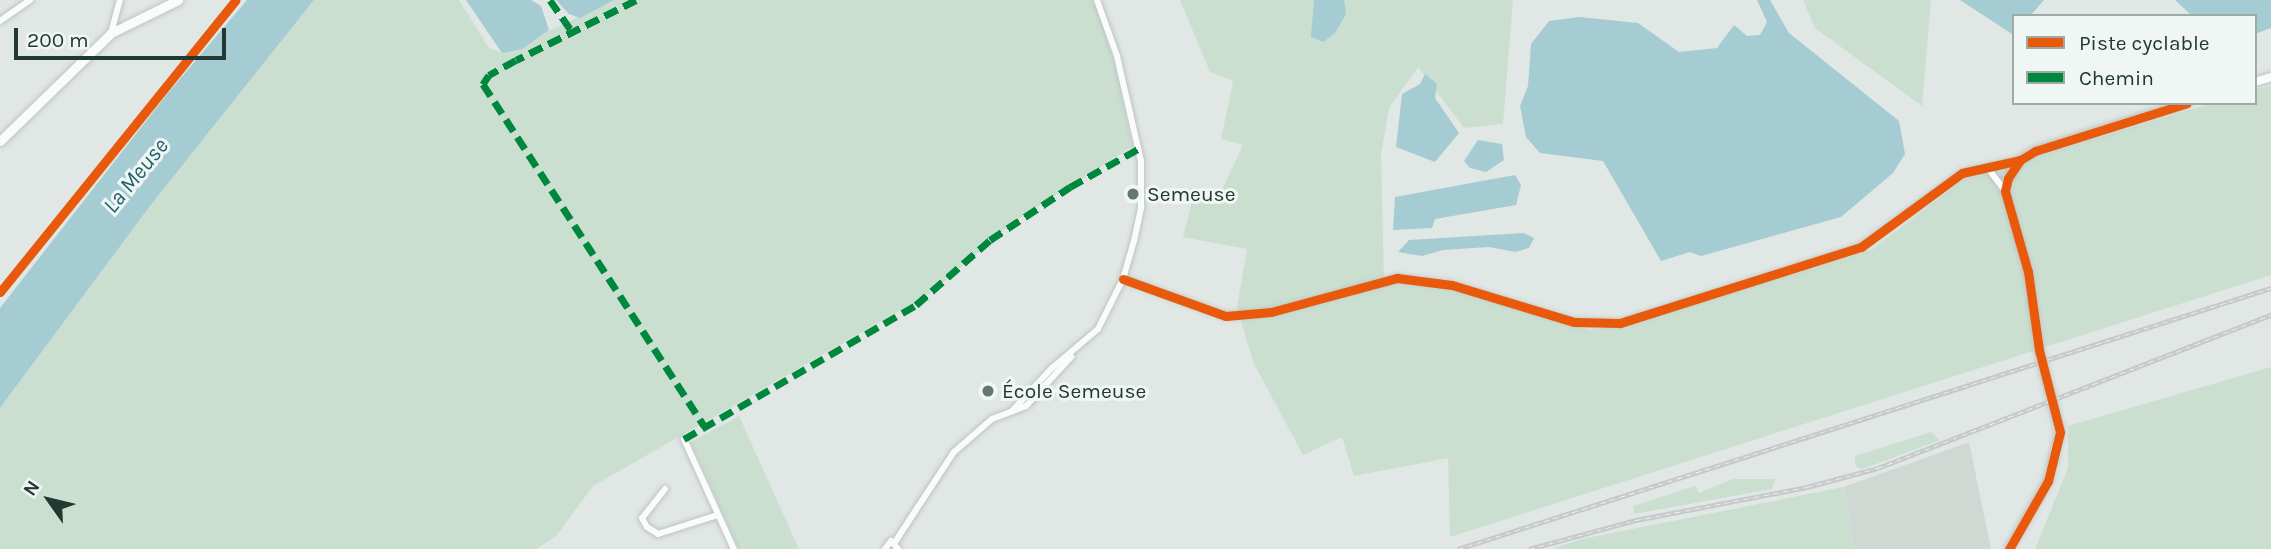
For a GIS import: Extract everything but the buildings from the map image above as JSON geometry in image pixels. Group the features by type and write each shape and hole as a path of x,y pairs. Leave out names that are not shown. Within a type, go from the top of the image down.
{"main road":[{"path":"0,141 111,33 178,0"}],"street":[{"path":"0,21 30,0"},
{"path":"111,33 120,0"},
{"path":"885,549 889,541 897,545 954,452 992,419 1012,411 1052,368 1075,352 1098,329 1123,279 1141,207 1141,161 1117,56 1097,0"},
{"path":"1123,279 1195,307 1243,317 1397,278 1452,285 1574,322 1620,323 1861,247 1962,173 2020,160 2035,151 2181,105"},
{"path":"2005,191 2020,160"},
{"path":"1987,167 2005,191 2023,252 2039,350 2060,432 2051,474 2010,549"},
{"path":"684,439 734,549"},
{"path":"665,489 642,518 658,534 719,515"}],"shaded area":[{"path":"1969,442 1991,549 1854,549 1844,487"}],"green space":[{"path":"314,0 459,0 489,48 502,53 614,0 1094,0 1116,68 1132,147 1012,223 932,292 593,486 557,535 537,549 0,549 0,408 150,206"},
{"path":"1180,0 1513,0 1503,124 1464,128 1418,67 1389,108 1381,155 1384,281 1425,280 1590,330 1635,323 1872,250 1964,179 2206,105 2257,105 2257,90 2271,86 2271,275 1450,537 1448,458 1354,476 1342,437 1303,455 1253,362 1237,307 1247,249 1183,237 1195,189 1221,192 1243,145 1221,139 1233,81 1210,72"},
{"path":"1803,0 1931,0 1922,106 1815,28"},
{"path":"2271,367 2271,549 2035,549 2068,468 2068,426"},
{"path":"739,416 799,549 739,549 691,442"},
{"path":"1931,432 1940,440 1871,466 1860,469 1855,465 1855,456"},
{"path":"1733,479 1775,479 1772,489 1634,514 1633,506 1695,486 1699,493"},
{"path":"1844,487 1854,549 1552,549 1582,539"}],"water":[{"name":"La Meuse","path":"247,0 314,0 150,206 0,408 0,308 168,93"},
{"path":"466,0 531,0 541,6 549,30 522,49 502,53"},
{"path":"556,0 614,0 580,18 569,14"},
{"path":"1314,0 1344,0 1346,14 1335,33 1323,42 1311,37"},
{"path":"1757,0 1770,0 1789,33 1899,121 1905,154 1893,173 1841,217 1701,256 1690,252 1661,261 1603,161 1540,153 1526,137 1520,106 1528,86 1531,44 1549,21 1579,17 1638,23 1679,52 1717,48 1734,25 1747,36 1760,35 1767,22"},
{"path":"1960,0 2044,0 2032,14 2012,14 2012,34"},
{"path":"2175,0 2271,0 2271,28 2257,33 2257,14 2190,14"},
{"path":"1425,74 1437,84 1435,98 1459,133 1435,162 1396,147 1402,94 1420,84"},
{"path":"1478,140 1502,144 1504,160 1486,172 1470,168 1464,161"},
{"path":"1515,175 1521,185 1516,205 1435,219 1432,228 1393,230 1395,197"},
{"path":"1524,233 1534,238 1529,248 1516,252 1489,247 1443,250 1422,256 1398,252 1409,240"}],"railway":[{"path":"1458,549 2271,288"},
{"path":"1529,549 1636,520 1807,487 1878,468 2271,315"}],"marked path":[{"path":"550,0 572,32"},
{"path":"636,0 516,60 489,75 483,84 704,426"},
{"path":"684,439 916,305 990,240 1070,187 1138,149"}],"cycle path":[{"path":"0,292 236,0"},
{"path":"2009,549 2048,481 2060,432 2039,350 2028,272 2005,191 2008,178 2020,160 2035,151 2181,105"},
{"path":"1123,279 1226,316 1271,312 1397,278 1452,285 1574,322 1620,323 1861,247 1962,173 2020,160"}],"place":[{"name":"Semeuse","path":"1133,194"},
{"name":"École Semeuse","path":"988,391"}]}
